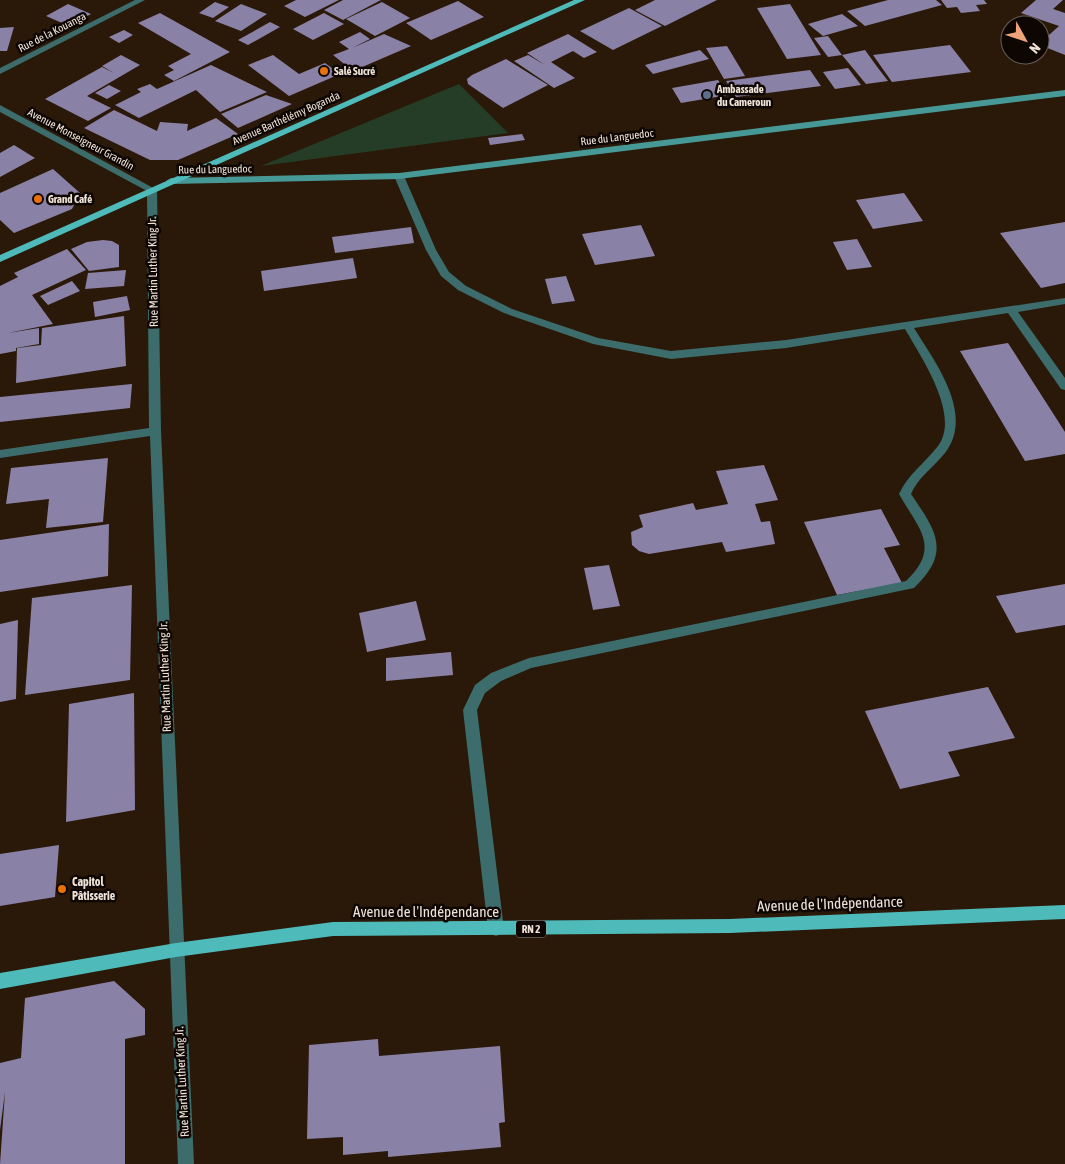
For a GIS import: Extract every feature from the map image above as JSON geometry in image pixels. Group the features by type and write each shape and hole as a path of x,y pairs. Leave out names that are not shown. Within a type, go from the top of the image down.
{"main road":[{"name":"Avenue Barthélémy Boganda","path":"0,259 581,0"},
{"name":"Avenue de l'Indépendance","path":"0,981 176,950 333,929 730,926 1065,912"}],"street":[{"name":"Rue de la Kouanga","path":"0,71 141,0"},
{"name":"Rue du Languedoc","path":"171,182 399,176 1065,93"},
{"name":"Avenue Monseigneur Grandin","path":"0,108 152,190"},
{"path":"399,176 430,250 445,274 462,288 508,311 597,341 671,355 786,344 1012,311 1065,301"},
{"name":"Rue Martin Luther King Jr.","path":"152,190 155,431 186,1164"},
{"path":"1012,311 1065,386"},
{"path":"496,929 470,710 480,689 496,677 529,663 910,585 923,575 931,556 929,532 905,494 909,482 933,459 946,443 952,428 943,388 908,326"},
{"path":"0,454 155,431"}],"green space":[{"path":"459,84 508,133 261,166"}],"building":[{"path":"296,0 339,0 305,17 284,6"},
{"path":"343,0 381,0 343,20 324,10"},
{"path":"655,0 717,0 665,26 635,10"},
{"path":"888,0 936,0 942,5 865,26 847,11"},
{"path":"941,0 984,0 987,4 976,5 980,11 961,13 957,7 947,8"},
{"path":"1036,0 1063,0 1053,9 1065,13 1065,55 1050,49 1050,34 1059,26 1050,23 1050,15 1027,15 1021,13"},
{"path":"458,1 484,17 431,40 406,23"},
{"path":"215,2 229,7 213,18 199,13"},
{"path":"382,2 410,18 375,36 346,19"},
{"path":"68,4 91,14 69,26 46,16"},
{"path":"241,4 267,14 241,31 215,21"},
{"path":"790,4 821,55 787,59 757,8"},
{"path":"629,8 662,26 613,50 580,31"},
{"path":"160,13 230,52 174,81 164,75 174,70 168,66 191,54 138,23"},
{"path":"324,13 344,24 313,40 293,29"},
{"path":"842,14 858,26 823,36 808,24"},
{"path":"270,22 280,27 248,45 238,40"},
{"path":"14,27 7,51 0,51 0,28"},
{"path":"124,30 133,35 119,43 109,37"},
{"path":"360,32 370,39 352,48 384,34 411,46 353,71 333,55 349,49 339,42"},
{"path":"568,34 597,52 584,58 573,51 551,62 575,78 554,88 514,61 528,55 545,65 527,53"},
{"path":"828,36 842,55 828,57 814,38"},
{"path":"950,45 971,72 892,82 873,55"},
{"path":"727,46 745,76 724,79 706,48"},
{"path":"700,50 709,59 653,74 645,65"},
{"path":"865,50 888,81 866,84 842,55"},
{"path":"121,55 140,65 87,96 111,108 88,121 45,99 102,67 114,73 102,66"},
{"path":"273,55 299,74 325,63 340,74 289,96 248,65"},
{"path":"506,59 548,85 503,108 468,84 467,79 472,75"},
{"path":"211,65 267,92 220,112 196,90 139,118 115,105 141,92 137,89 150,84 157,89"},
{"path":"848,68 861,85 835,89 823,72"},
{"path":"810,70 821,86 736,97 726,81"},
{"path":"718,80 728,95 681,103 672,88"},
{"path":"109,85 121,91 107,99 95,93"},
{"path":"266,95 292,104 238,128 221,114"},
{"path":"114,110 157,131 160,122 188,124 187,131 216,118 238,134 178,160 150,160 84,128"},
{"path":"522,134 525,140 490,145 488,138"},
{"path":"14,145 35,158 0,177 0,153"},
{"path":"53,169 80,193 72,209 14,233 0,220 0,193"},
{"path":"904,193 923,221 873,229 856,200"},
{"path":"1065,222 1065,283 1041,288 1000,233"},
{"path":"641,225 655,256 595,265 582,234"},
{"path":"411,227 414,243 335,253 332,237"},
{"path":"857,239 872,267 847,270 833,242"},
{"path":"112,241 119,245 119,267 89,271 71,249 87,242"},
{"path":"67,249 86,270 32,295 53,324 8,333 39,328 39,344 16,348 16,351 0,354 0,286 18,277 14,273"},
{"path":"353,258 357,278 264,291 261,271"},
{"path":"126,270 124,286 85,289 88,273"},
{"path":"566,276 575,301 552,304 545,279"},
{"path":"72,281 80,291 48,305 40,296"},
{"path":"127,296 130,310 95,317 93,302"},
{"path":"124,316 126,366 16,383 17,348 41,345 42,328"},
{"path":"1008,343 1065,432 1065,454 1025,461 960,351"},
{"path":"132,384 130,408 0,422 0,397"},
{"path":"108,458 103,522 46,528 49,499 6,504 11,468"},
{"path":"764,465 778,500 755,504 761,522 770,521 775,544 726,552 722,542 649,554 639,551 632,545 631,532 643,527 639,515 693,503 696,510 728,504 716,471"},
{"path":"881,509 900,545 884,548 902,583 837,595 804,522"},
{"path":"109,524 108,576 0,592 0,540"},
{"path":"609,565 620,606 593,610 584,568"},
{"path":"1065,584 1065,625 1016,633 996,596"},
{"path":"132,585 130,680 25,695 32,598"},
{"path":"416,601 426,640 367,652 359,613"},
{"path":"18,620 16,699 0,702 0,624"},
{"path":"451,652 453,675 386,681 386,658"},
{"path":"988,687 1015,738 948,752 960,776 900,789 865,711"},
{"path":"134,693 135,810 66,822 69,704"},
{"path":"59,845 55,897 0,906 0,854"},
{"path":"114,981 145,1009 145,1035 125,1039 125,1164 0,1164 5,1092 0,1130 0,1063 21,1058 25,998"},
{"path":"378,1039 379,1056 500,1046 505,1122 499,1123 501,1147 388,1157 388,1151 343,1155 343,1137 307,1139 309,1045"}],"place":[{"name":"Salé Sucré","path":"324,71"},
{"name":"Ambassade du Cameroun","path":"707,95"},
{"name":"Grand Café","path":"38,199"},
{"name":"Capitol Pâtisserie","path":"62,889"}]}
